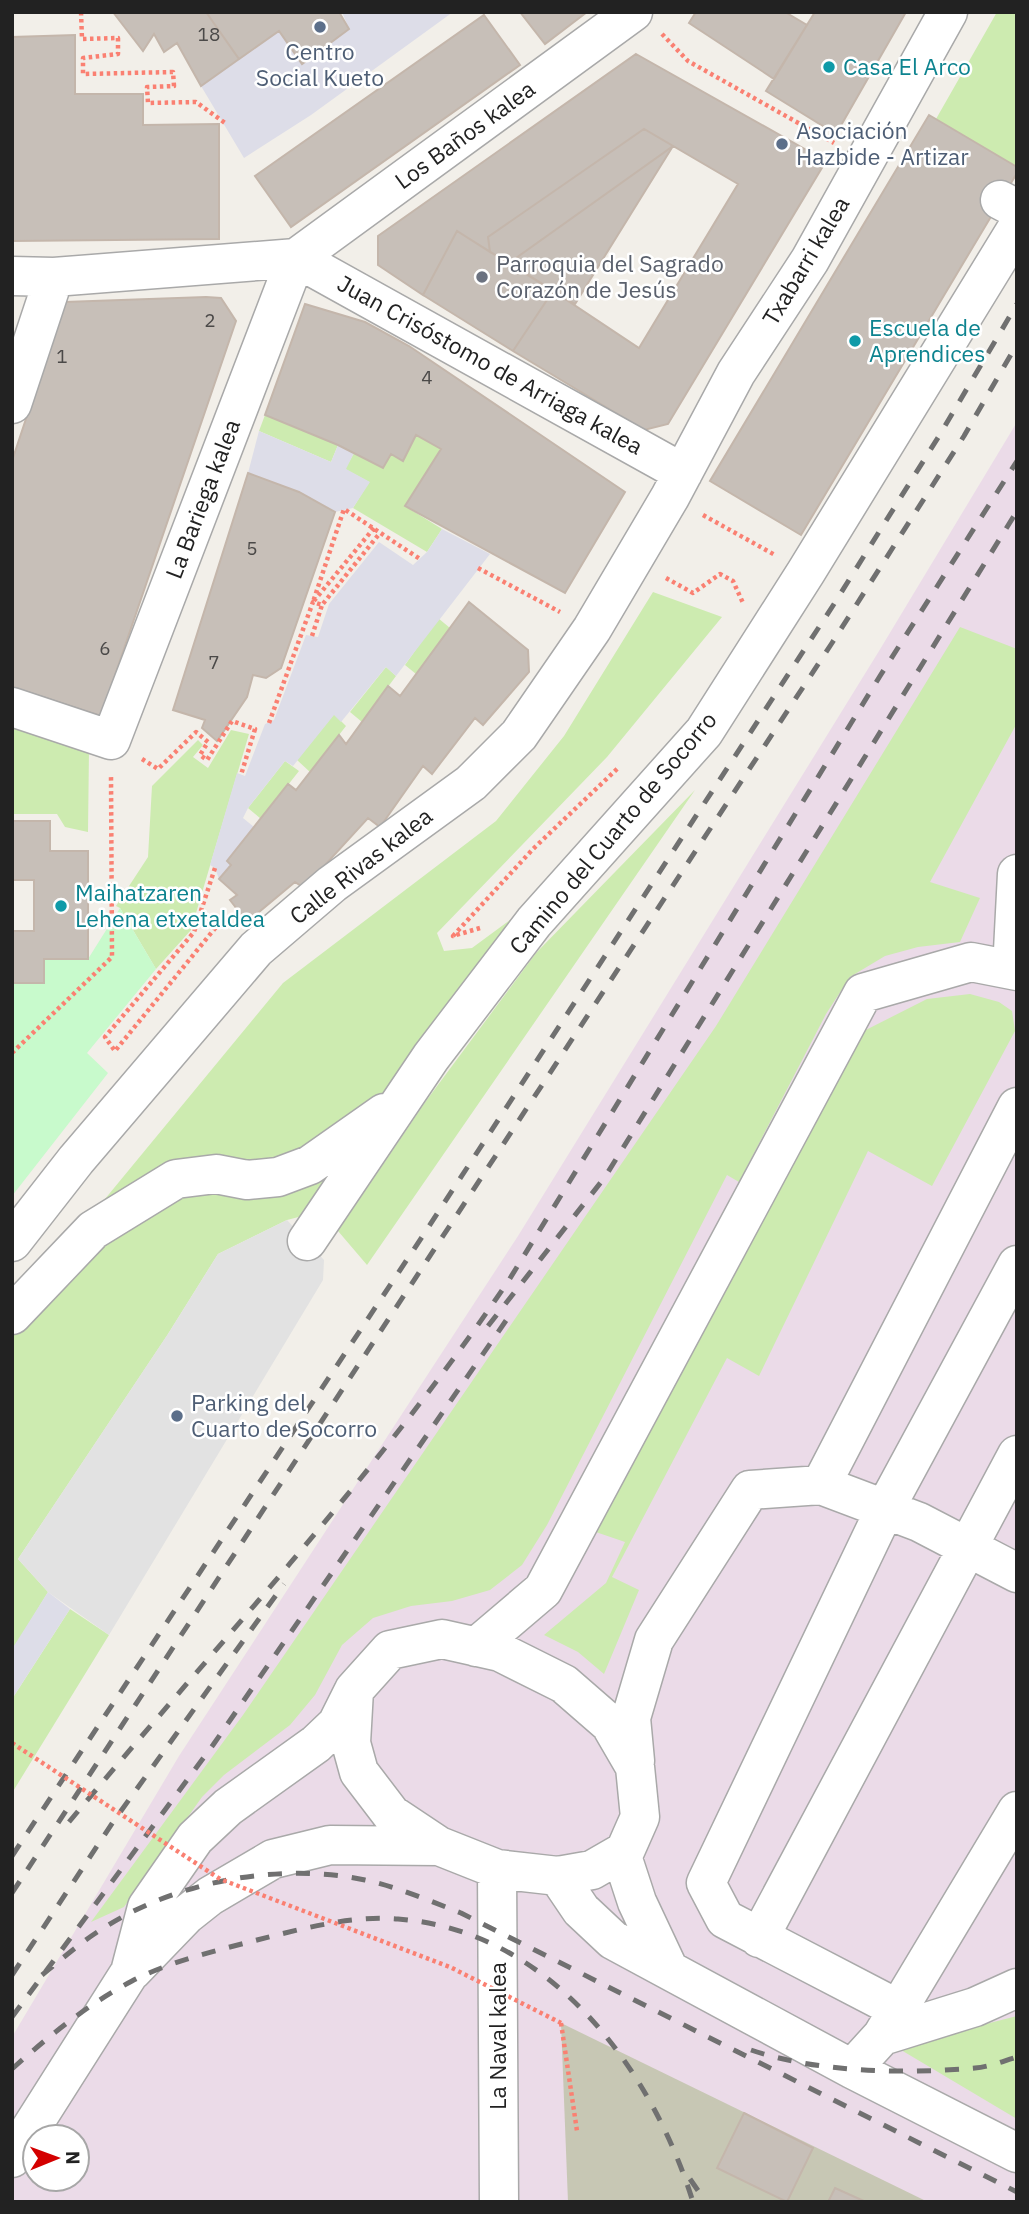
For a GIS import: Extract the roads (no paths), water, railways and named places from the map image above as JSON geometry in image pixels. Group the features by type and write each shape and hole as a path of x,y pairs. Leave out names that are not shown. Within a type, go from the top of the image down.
{"street":[{"name":"Txabarri kalea","path":"677,485 736,373 810,260 948,12"},
{"name":"Los Baños kalea","path":"296,258 647,22"},
{"name":"Camino del Cuarto de Socorro","path":"307,1241 431,1057 534,922 704,732 811,565 1011,212"},
{"path":"12,276 54,277 296,258"},
{"name":"Juan Crisóstomo de Arriaga kalea","path":"296,258 677,485"},
{"name":"La Bariega kalea","path":"12,707 111,740 296,258"},
{"path":"12,404 54,277"},
{"name":"Calle Rivas kalea","path":"12,1242 85,1150 256,949 332,884 471,783 519,735 592,629 677,485"},
{"path":"477,1647 543,1590 863,993 971,962 1014,970 1017,874"},
{"path":"12,1315 93,1230 176,1179 216,1174 247,1180 278,1177 310,1165 401,1101"},
{"path":"821,1485 1017,1107"},
{"path":"1017,1265 886,1507 706,1883 725,1920 759,1938 890,2023 975,2007 1017,1988"},
{"path":"759,1938 1017,1455"},
{"path":"354,1690 351,1743 359,1772 391,1814 439,1846 497,1869 558,1876 592,1870 625,1851 640,1817 631,1718 653,1640 750,1490 821,1485 886,1507 1017,1573"},
{"path":"130,1972 147,1907 195,1838 228,1807 316,1744 337,1724 354,1690 390,1650 442,1639 500,1652 564,1684 610,1724 635,1767"},
{"path":"852,2069 890,2023 1017,1811"},
{"path":"12,2158 130,1972 186,1915 210,1896 273,1859 330,1845 439,1846"},
{"path":"621,1853 637,1902 668,1968"},
{"name":"La Naval kalea","path":"497,1869 499,2202"},
{"path":"558,1876 581,1910 613,1940 852,2069 1017,2153"}],"railway":[{"path":"12,1856 422,1237 834,604 939,436 1017,304"},
{"path":"12,1893 832,643 964,436 1017,344"},
{"path":"69,1822 352,1490 459,1352 509,1280 880,676 1017,461"},
{"path":"488,1326 605,1177 1017,511"},
{"path":"12,2017 213,1745 514,1309"},
{"path":"12,1975 113,1822 284,1584"},
{"path":"42,1975 87,1939 131,1912 195,1888 229,1880 298,1873 365,1880 402,1890 461,1913 1017,2192"},
{"path":"12,2069 84,2010 132,1981 178,1962 309,1927 345,1921 398,1919 452,1929 502,1949 547,1978 586,2014 621,2056 650,2102 674,2152 693,2202"},
{"path":"751,2050 805,2063 891,2071 975,2068 1017,2057"},
{"path":"690,2179 706,2202"}],"place":[{"name":"Centro Social Kueto","path":"320,27"},
{"name":"Casa El Arco","path":"829,67"},
{"name":"Asociación Hazbide - Artizar","path":"782,144"},
{"name":"Parroquia del Sagrado Corazón de Jesús","path":"482,277"},
{"name":"Escuela de Aprendices","path":"855,341"},
{"name":"Maihatzaren Lehena etxetaldea","path":"61,906"},
{"name":"Parking del Cuarto de Socorro","path":"177,1416"}]}
